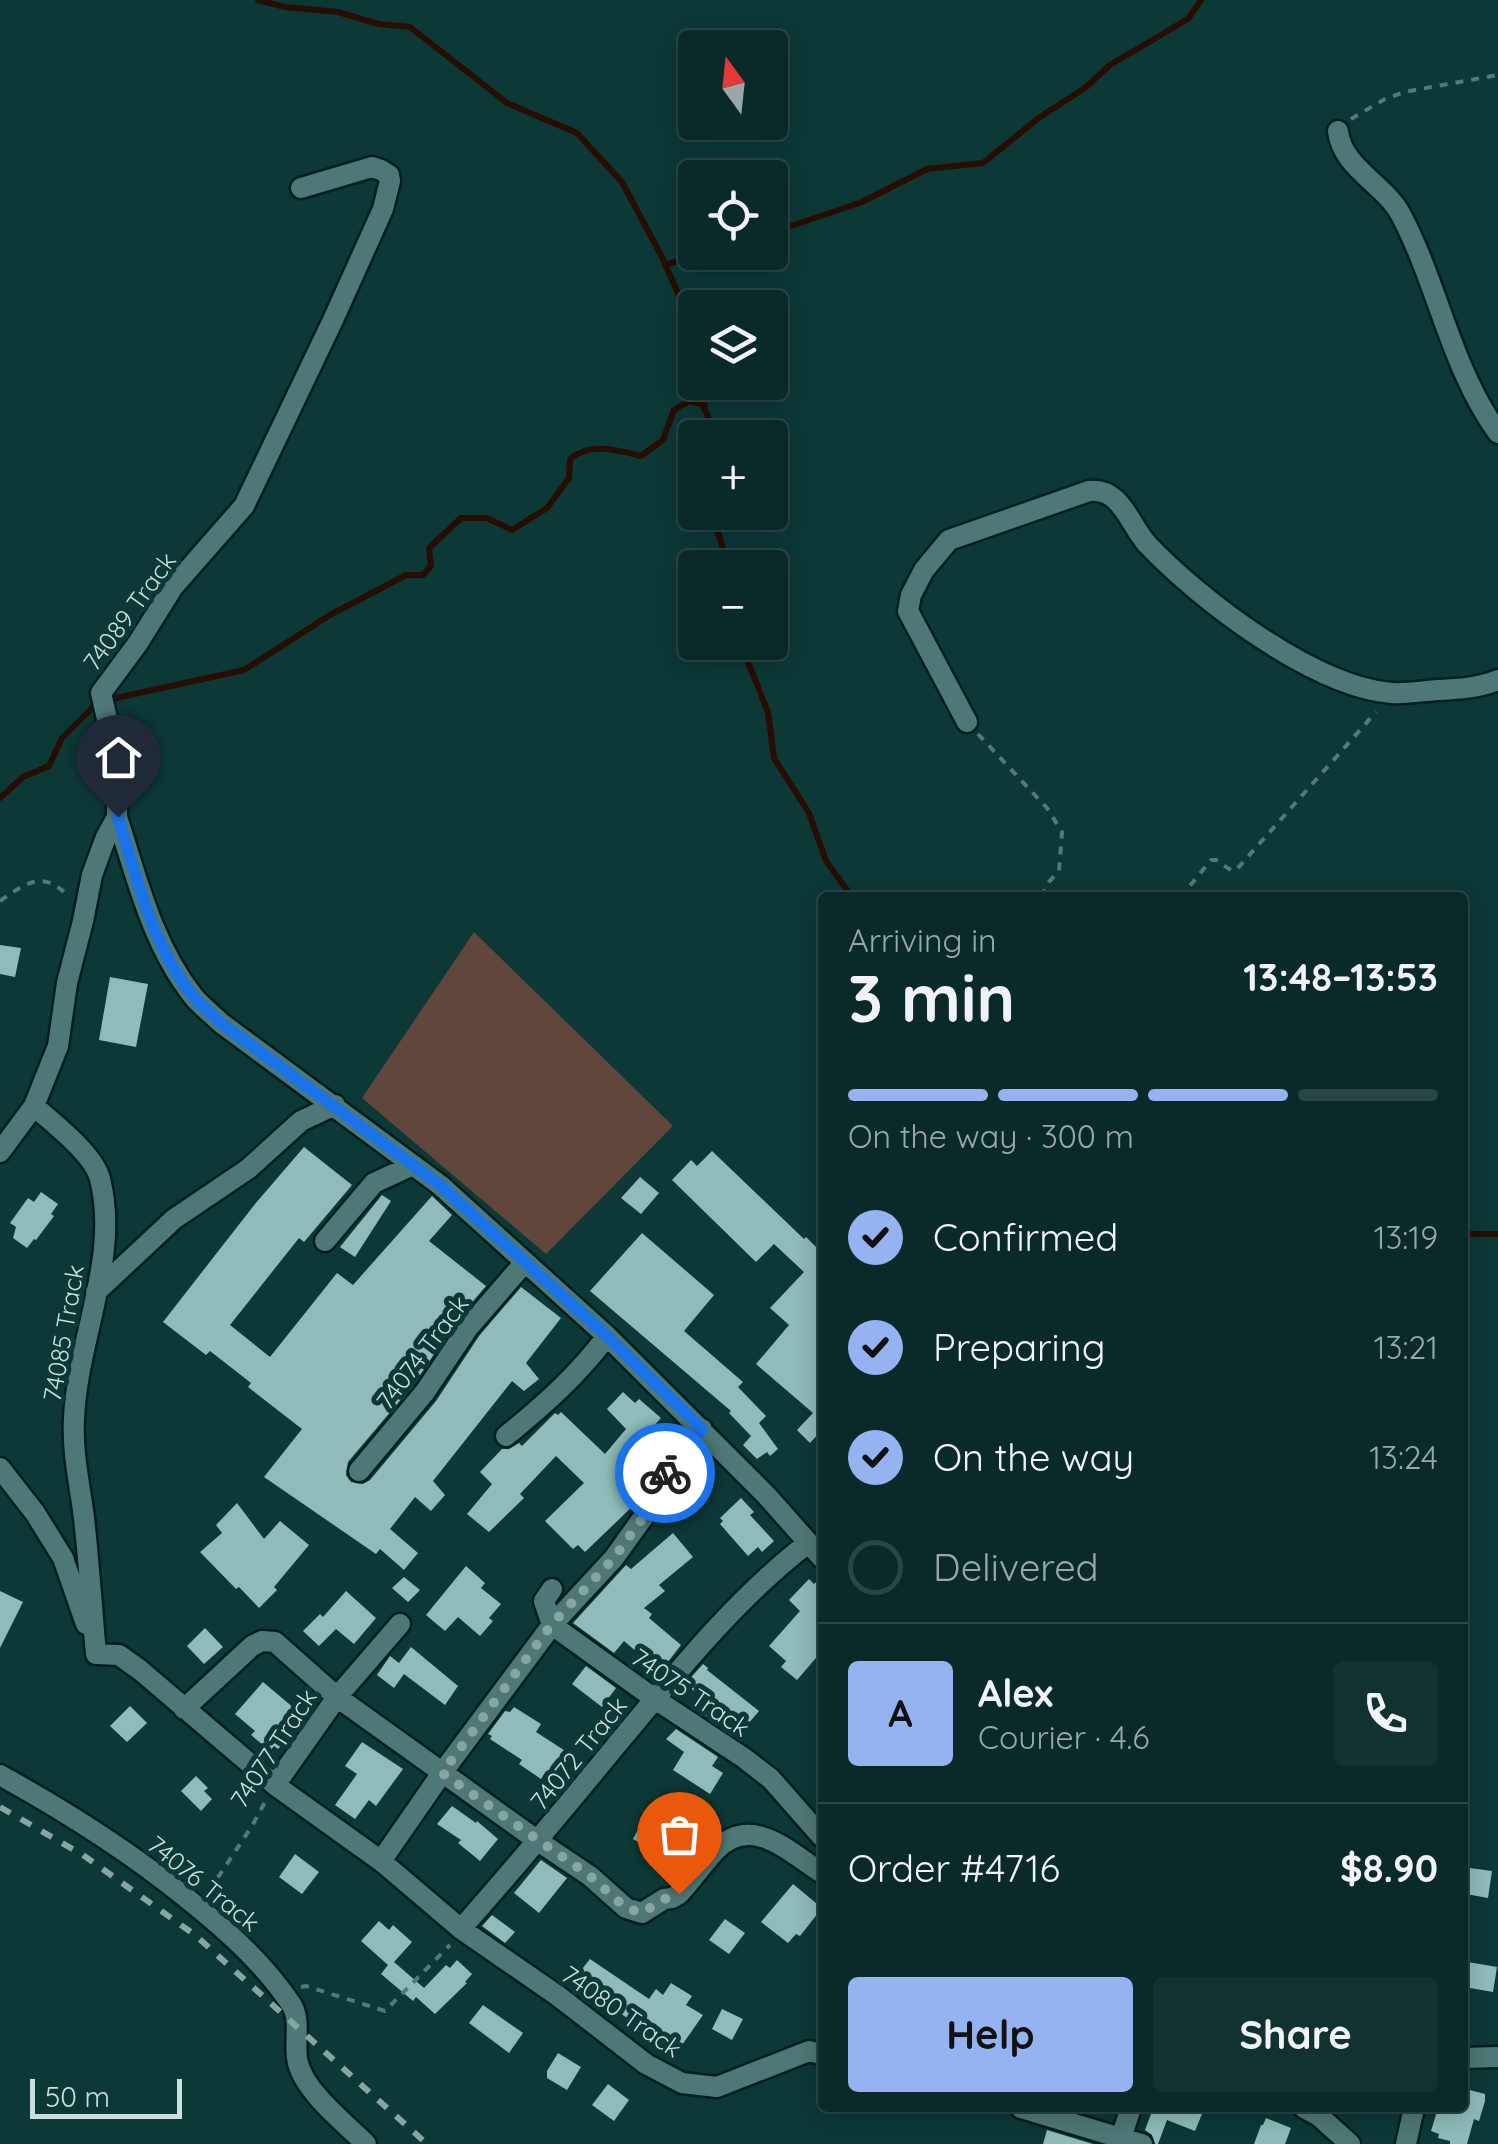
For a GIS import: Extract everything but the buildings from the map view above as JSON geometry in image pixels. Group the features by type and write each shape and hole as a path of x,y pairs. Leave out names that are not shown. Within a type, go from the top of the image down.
{"street":[{"path":"1338,131 1350,159 1400,212 1480,405 1498,432"},
{"name":"74089 Track","path":"0,1152 34,1106 58,1046 67,983 92,875 118,817 114,763 101,693 173,588 244,506 333,320 382,210 390,181 389,175 372,167 301,188"},
{"path":"966,722 908,611 911,595 924,570 950,540 1089,491 1108,492 1145,542 1215,606 1294,658 1345,682 1392,693 1461,689 1498,680"},
{"path":"118,817 154,932 194,998 221,1023 440,1185 607,1336 767,1496 815,1551"},
{"path":"96,1292 174,1219 248,1169 301,1121 334,1105"},
{"name":"74085 Track","path":"34,1106 76,1143 99,1173 106,1231 78,1375 74,1419 96,1654"},
{"path":"326,1241 374,1183 412,1165 416,1167"},
{"name":"74074 Track","path":"358,1472 425,1392 468,1328 525,1262"},
{"path":"506,1436 587,1363 607,1336"},
{"path":"381,1860 552,1624 614,1558 647,1512 672,1458 702,1429"},
{"path":"0,1468 63,1558 96,1654 119,1655 184,1710 252,1646 262,1641 275,1642 337,1696 590,1876 626,1908 642,1913 679,1894 727,1840 742,1836 755,1834 774,1840 818,1870"},
{"name":"74072 Track","path":"461,1929 654,1700 772,1571 815,1551"},
{"path":"552,1589 544,1601 552,1624"},
{"name":"74077 Track","path":"274,1785 337,1696 400,1624"},
{"name":"74075 Track","path":"552,1624 654,1700 771,1779 818,1832"},
{"name":"74080 Track","path":"184,1710 274,1785 381,1860 461,1929 558,1996 646,2064 682,2083 706,2088 809,2051 818,2053"},
{"name":"74076 Track","path":"0,1775 101,1833 223,1927 259,1962 294,2007 298,2064 307,2083 366,2144"},
{"path":"1468,2058 1498,2057"},
{"path":"1034,2112 1132,2141 1131,2112"},
{"path":"1311,2112 1350,2144"},
{"path":"1406,2144 1413,2112"}],"path":[{"path":"1338,131 1350,119 1404,92 1498,75"},
{"path":"1185,892 1211,860 1232,871 1237,869 1392,693"},
{"path":"966,722 1047,808 1062,832 1059,872 1044,892"},
{"path":"0,901 22,885 43,881 60,887 81,911 83,921"},
{"name":"74077 Track","path":"198,1907 252,1826 274,1785"},
{"path":"282,1991 306,1986 385,2011 448,1949 461,1929"}],"shaded area":[{"path":"474,932 673,1126 546,1254 362,1098"}],"waterway":[{"path":"258,0 410,27 507,103 577,133 622,182 662,257 692,325 690,381 710,420"},
{"path":"788,227 862,202 927,169 983,163 1110,65 1188,19 1201,0"},
{"path":"665,265 678,261"},
{"path":"0,798 23,777 49,766 62,738 98,702 244,670 330,615 406,575 423,575 431,566 429,548 461,518 487,518 512,530 547,508 569,478 570,459 586,451 604,449 641,456 663,440 674,410 689,401 705,405"},
{"path":"717,530 723,550"},
{"path":"748,660 768,712 774,758 809,813 826,861 849,892"},
{"path":"1468,1234 1498,1234"}],"railway":[{"path":"0,1807 83,1855 195,1935 427,2144"}],"way so far":[{"path":"665,1473 647,1512 614,1558 552,1624 442,1773 590,1876 626,1908 642,1913 679,1894"}],"route":[{"path":"118,817 154,932 194,998 221,1023 440,1185 607,1336 702,1429 672,1458 665,1473"}]}
